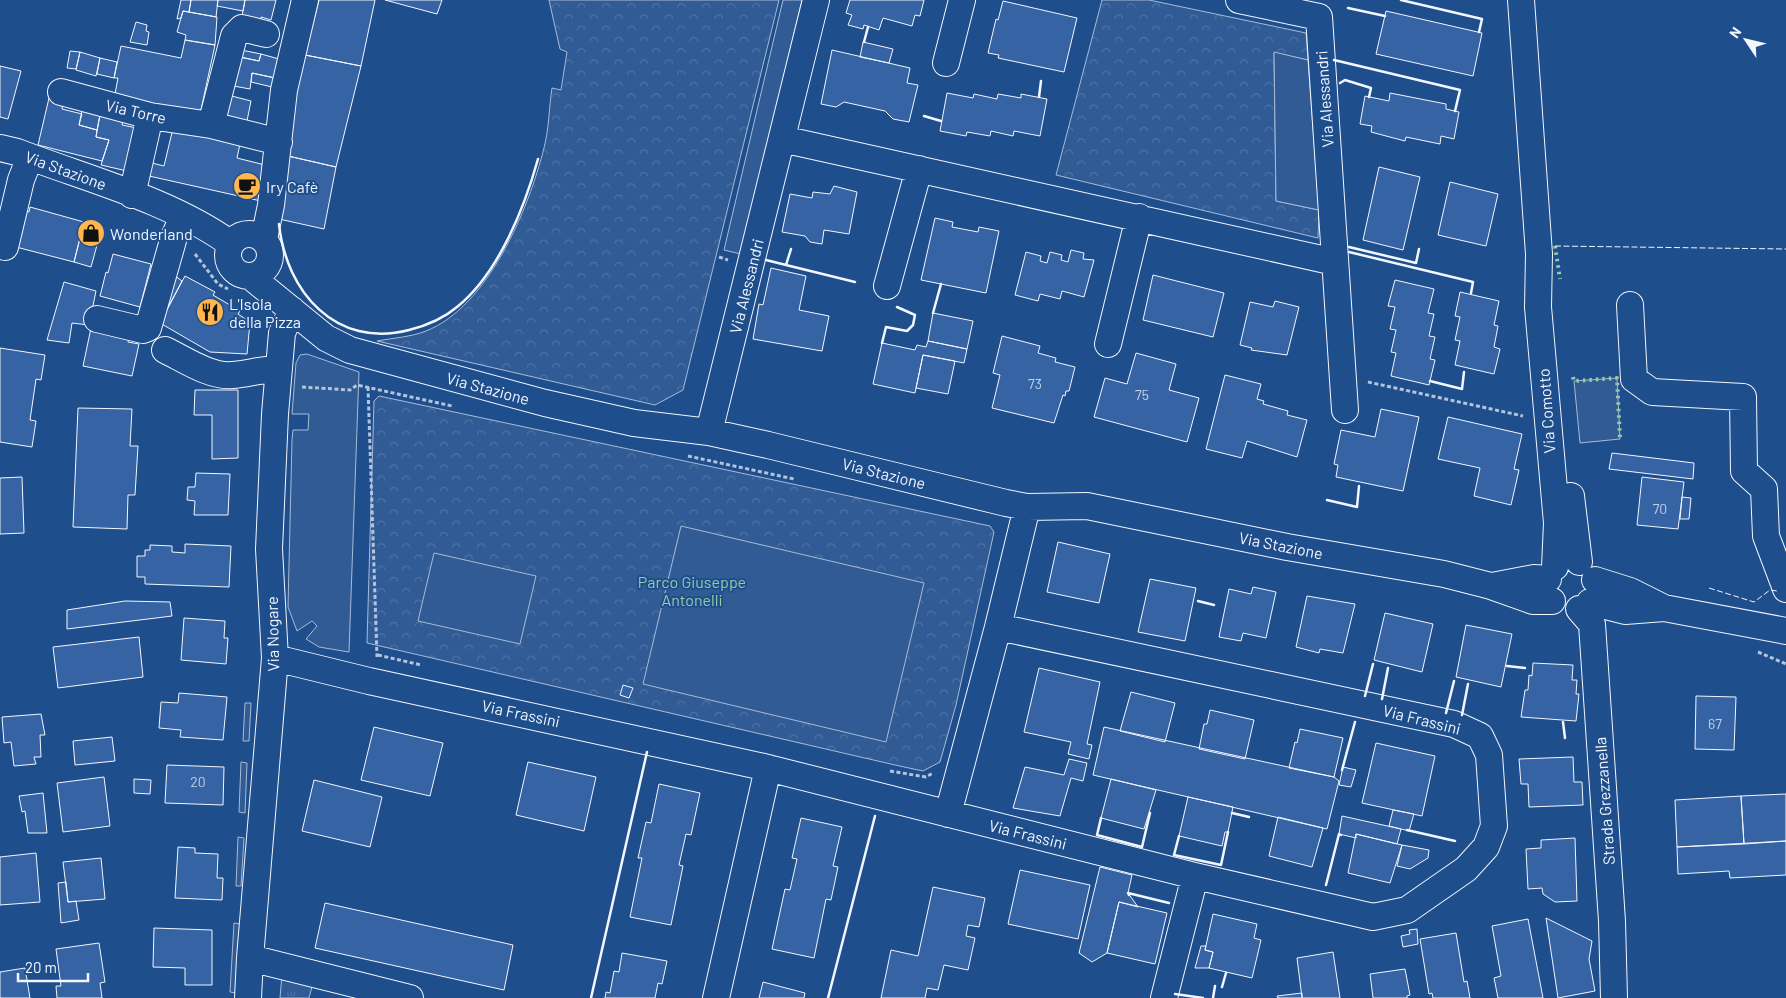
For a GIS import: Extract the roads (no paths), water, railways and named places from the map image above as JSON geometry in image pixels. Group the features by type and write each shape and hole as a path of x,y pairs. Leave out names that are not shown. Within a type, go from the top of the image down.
{"street":[{"path":"242,284 261,273 243,241 279,142 284,90 301,23 303,0"},
{"name":"Via Alessandri","path":"710,432 816,0"},
{"path":"946,62 962,0"},
{"name":"Via Alessandri","path":"1240,0 1319,17 1346,410"},
{"name":"Via Comotto","path":"1521,0 1539,254 1553,301 1571,586"},
{"path":"211,125 234,36 242,28 266,34"},
{"name":"Via Torre","path":"62,92 150,116 211,125 279,142"},
{"path":"132,195 150,116"},
{"path":"782,138 1335,262"},
{"name":"Via Stazione","path":"0,148 30,157 132,195 243,241 292,310"},
{"path":"5,247 21,180 30,157"},
{"path":"887,286 919,169"},
{"path":"97,318 143,330 148,328 174,237 183,217"},
{"path":"1108,344 1138,217"},
{"name":"Via Stazione","path":"243,241 228,252 230,264 242,275 242,284 292,310 326,338 350,350 374,358 545,403 634,423 710,432 1027,507 1087,506 1287,547 1444,574 1491,586 1534,578 1571,586"},
{"path":"1630,305 1634,379 1652,392 1743,396 1744,471 1764,489 1766,536 1786,589"},
{"name":"Via Nogare","path":"248,998 275,658 269,549 279,376 282,333 292,310"},
{"path":"165,350 212,371 230,375 262,369 279,376"},
{"path":"948,814 998,627 1027,507"},
{"path":"1571,586 1630,591 1664,608 1786,627"},
{"name":"Strada Grezzanella","path":"1571,586 1592,624 1612,921 1614,998"},
{"name":"Via Frassini","path":"275,658 369,681 768,768 1195,876 1373,916 1407,910 1466,869 1486,847 1494,826 1489,755 1480,736 1454,724 998,627"},
{"path":"716,998 768,768"},
{"path":"1164,998 1195,876"},
{"path":"250,958 327,988 410,998"}],"place":[{"name":"Iry Cafè","path":"247,186"},
{"name":"Wonderland","path":"91,233"},
{"name":"L'Isola della Pizza","path":"210,312"}],"park label":[{"name":"Parco Giuseppe Antonelli","path":"692,590"}]}
